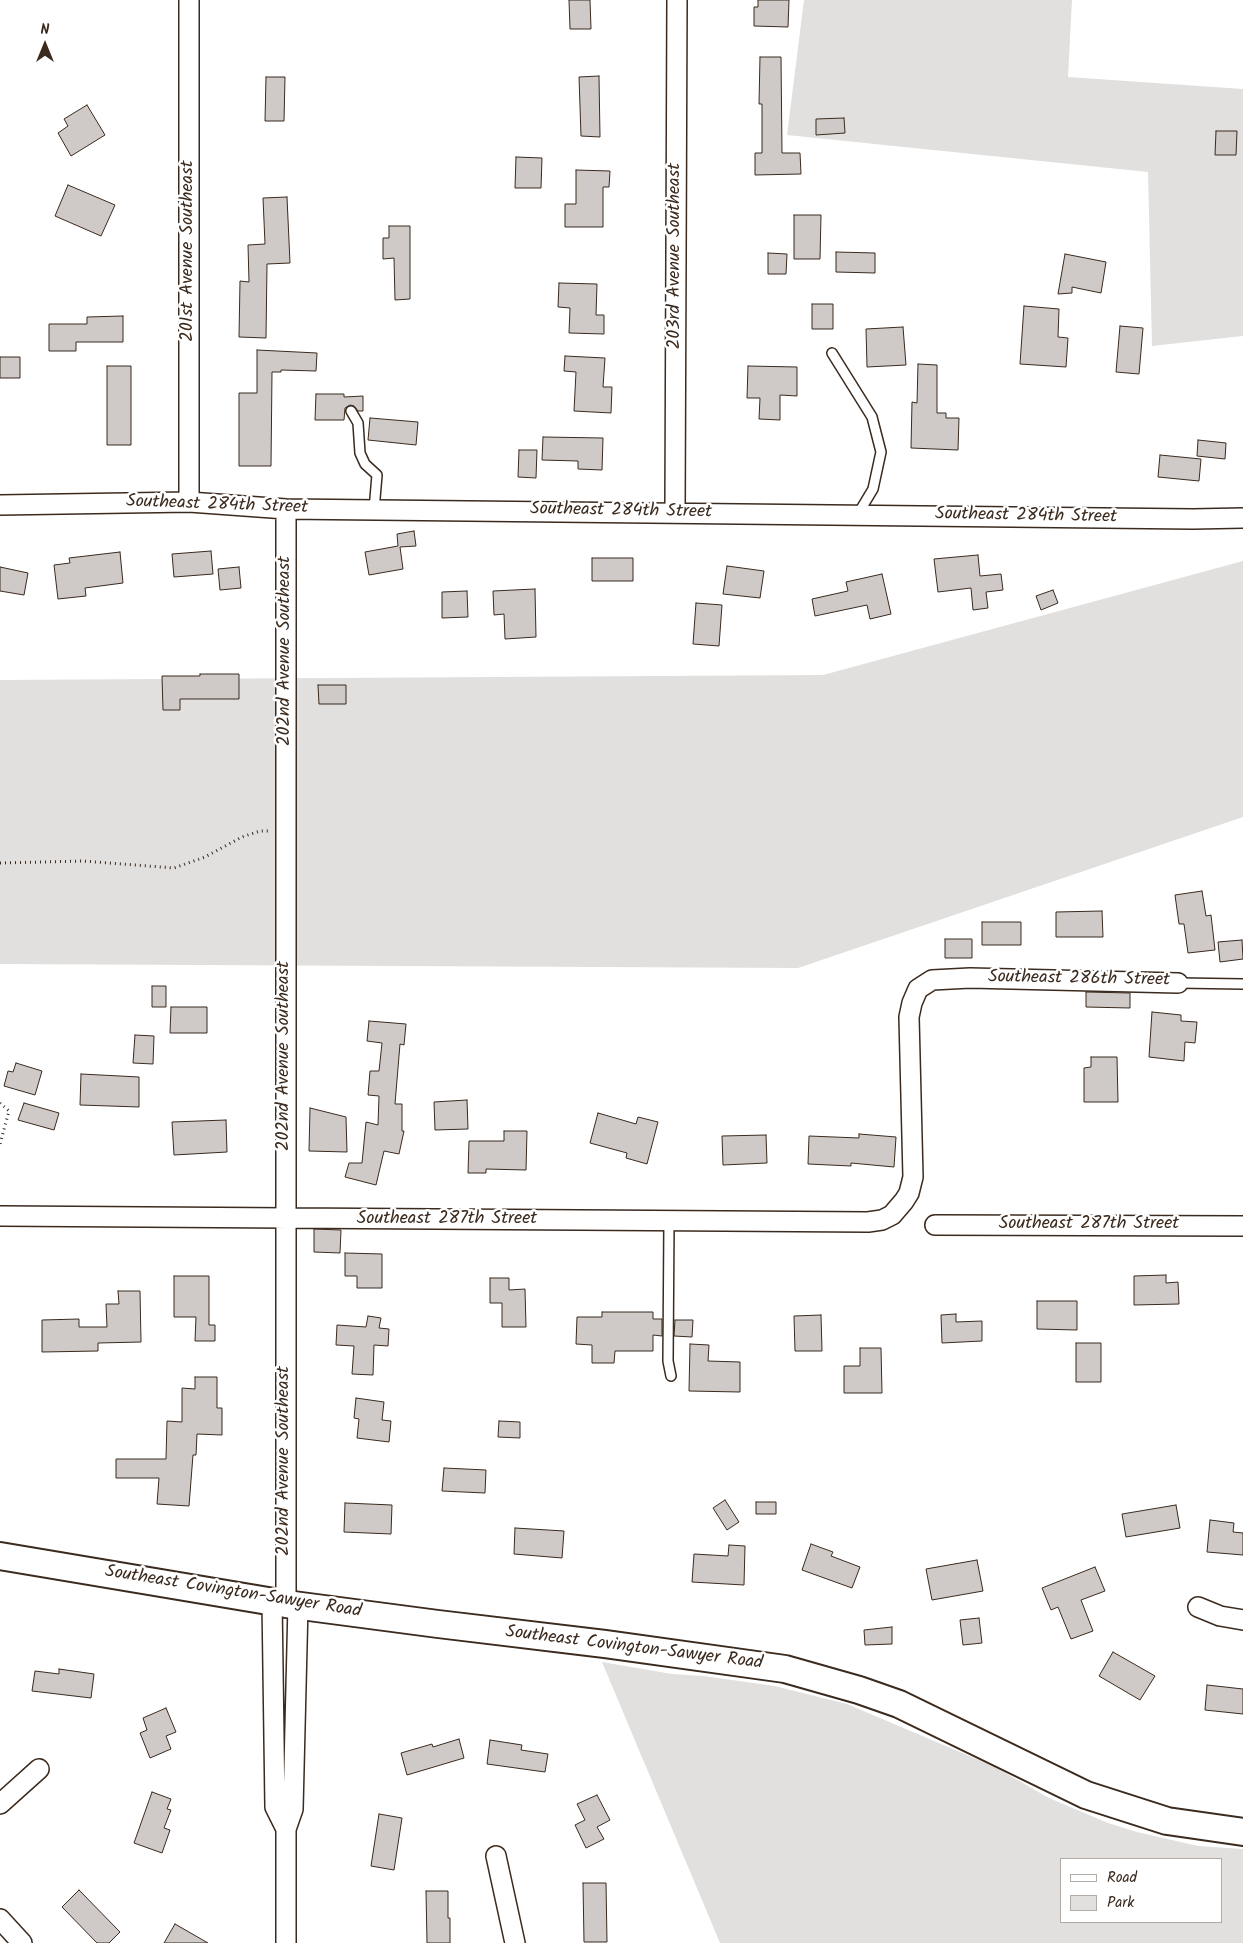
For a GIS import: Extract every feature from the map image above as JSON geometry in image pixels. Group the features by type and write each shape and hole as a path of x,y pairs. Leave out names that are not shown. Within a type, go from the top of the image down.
{"street":[{"name":"201st Avenue Southeast","path":"189,0 189,502"},
{"name":"203rd Avenue Southeast","path":"675,512 677,0"},
{"name":"Southeast 284th Street","path":"0,505 189,502 286,509 1243,518"},
{"name":"202nd Avenue Southeast","path":"286,509 284,1219 286,1604 293,1809 286,1829 286,1943"},
{"name":"Southeast 286th Street","path":"892,1215 909,1193 913,1177 909,1017 918,989 932,980 970,978 1178,983"},
{"name":"Southeast 287th Street","path":"0,1216 868,1222 882,1220 892,1215"},
{"name":"Southeast 287th Street","path":"935,1225 1243,1226"},
{"name":"Southeast Covington-Sawyer Road","path":"0,1556 286,1604 605,1644 784,1669 859,1690 898,1704 1086,1795 1166,1821 1243,1832"},
{"name":"202nd Avenue Southeast","path":"286,1604 275,1807 286,1829"},
{"path":"1198,1608 1220,1616 1243,1620"},
{"path":"0,1804 39,1769"},
{"path":"496,1856 510,1911 515,1943"},
{"path":"0,1919 22,1943"}],"lane":[{"path":"832,353 872,417 882,452 872,491 858,514"},
{"path":"351,411 358,423 360,453 365,464 377,475 374,510"},
{"name":"Southeast 286th Street","path":"1178,983 1243,984"},
{"path":"669,1221 668,1361 671,1376"}],"path":[{"path":"0,863 83,862 174,868 205,857 242,837 260,831 285,830"},
{"path":"0,1103 10,1111 0,1144"}],"green space":[{"path":"804,0 1072,0 1068,77 1243,89 1243,336 1152,346 1148,172 787,135"},
{"path":"1243,561 1243,817 798,968 0,964 0,680 823,675"},
{"path":"602,1662 672,1674 703,1676 775,1686 847,1704 993,1766 1049,1798 1108,1823 1137,1832 1198,1846 1243,1849 1243,1943 720,1943"}],"building":[{"path":"569,0 590,0 591,29 570,29"},
{"path":"758,0 789,0 788,27 754,26 754,7 758,7"},
{"path":"760,57 781,57 782,153 800,153 801,174 755,175 755,153 762,153 762,104 759,104"},
{"path":"599,76 600,137 581,136 579,77"},
{"path":"266,77 285,77 284,121 265,121"},
{"path":"87,105 105,135 71,156 58,133 68,126 64,119"},
{"path":"844,118 845,133 816,135 816,119"},
{"path":"1216,131 1237,131 1236,155 1215,155"},
{"path":"516,157 542,158 541,188 515,188"},
{"path":"576,170 610,171 609,187 603,187 603,227 565,227 565,204 576,204"},
{"path":"68,185 115,205 101,236 55,216"},
{"path":"287,197 290,263 267,264 266,338 239,337 240,281 249,282 248,245 265,244 263,198"},
{"path":"794,215 821,215 820,259 794,259"},
{"path":"389,226 410,226 410,299 395,300 394,258 383,259 383,238 389,238"},
{"path":"836,252 875,253 875,273 836,272"},
{"path":"768,253 787,254 786,274 768,274"},
{"path":"1065,254 1106,262 1101,293 1072,287 1072,293 1058,294"},
{"path":"559,283 597,284 596,315 604,315 604,334 569,333 570,308 558,307"},
{"path":"812,304 833,304 833,329 812,329"},
{"path":"1024,306 1059,309 1058,337 1068,338 1066,367 1020,364"},
{"path":"123,316 123,342 76,342 76,351 49,351 49,324 87,324 87,317"},
{"path":"1120,326 1143,328 1139,374 1116,372"},
{"path":"903,327 906,365 867,367 866,329"},
{"path":"257,350 317,353 316,371 281,370 281,372 272,372 271,466 239,466 239,393 257,393"},
{"path":"565,356 605,358 603,387 612,387 611,413 574,411 576,372 564,371"},
{"path":"0,357 20,357 20,378 0,378"},
{"path":"918,364 937,365 937,413 946,413 946,418 959,418 958,450 911,448 912,402 917,403"},
{"path":"107,366 131,366 131,445 107,445"},
{"path":"748,366 797,367 797,396 780,395 780,420 759,419 760,398 747,398"},
{"path":"316,394 344,394 344,397 363,396 363,411 358,411 354,406 350,405 345,408 344,420 315,420"},
{"path":"370,418 418,422 416,445 368,440"},
{"path":"543,437 603,438 602,470 578,469 578,461 542,460"},
{"path":"1198,440 1226,443 1225,459 1197,456"},
{"path":"519,450 537,450 536,478 518,477"},
{"path":"1160,455 1201,459 1199,481 1158,477"},
{"path":"414,531 416,546 400,547 403,569 369,575 365,552 398,546 397,534"},
{"path":"211,551 213,574 174,577 172,554"},
{"path":"120,552 123,583 85,588 86,596 58,599 54,565 70,563 69,558"},
{"path":"978,555 980,576 1001,574 1003,590 986,592 988,608 973,610 971,588 938,592 934,559"},
{"path":"592,558 633,558 633,581 592,581"},
{"path":"727,566 764,571 760,598 723,594"},
{"path":"0,567 28,573 24,595 0,591"},
{"path":"239,567 241,588 220,590 218,569"},
{"path":"882,574 891,614 870,619 867,605 815,616 812,599 848,591 846,582"},
{"path":"535,589 536,637 505,639 504,614 494,615 493,591"},
{"path":"1053,590 1058,603 1041,610 1036,596"},
{"path":"467,591 468,617 442,618 442,592"},
{"path":"696,603 722,605 719,646 693,644"},
{"path":"200,674 239,674 239,699 180,699 180,710 163,710 162,676 200,676"},
{"path":"318,685 346,685 346,704 319,704"},
{"path":"1202,891 1206,916 1211,915 1215,950 1188,953 1184,924 1179,924 1175,895"},
{"path":"1102,911 1103,937 1056,937 1056,912"},
{"path":"982,922 1021,922 1021,945 982,945"},
{"path":"945,939 972,939 972,958 945,958"},
{"path":"1242,940 1243,959 1220,962 1218,942"},
{"path":"152,986 166,986 166,1007 152,1007"},
{"path":"1086,992 1130,993 1130,1008 1086,1007"},
{"path":"171,1007 207,1007 207,1033 170,1033"},
{"path":"1152,1012 1181,1015 1181,1021 1197,1022 1195,1043 1185,1042 1184,1061 1149,1057"},
{"path":"369,1021 406,1024 404,1045 400,1044 395,1104 402,1104 402,1131 404,1131 399,1154 384,1151 376,1185 345,1177 349,1163 362,1163 366,1122 378,1125 379,1096 368,1095 370,1071 379,1071 382,1043 367,1041"},
{"path":"135,1035 154,1036 153,1064 133,1063"},
{"path":"1091,1057 1117,1057 1118,1102 1084,1102 1084,1068 1091,1067"},
{"path":"16,1063 42,1071 35,1095 4,1086 8,1071 13,1072"},
{"path":"81,1074 139,1077 139,1107 80,1105"},
{"path":"467,1100 468,1129 435,1130 434,1102"},
{"path":"24,1103 59,1113 54,1130 18,1120"},
{"path":"310,1108 346,1117 347,1152 309,1151"},
{"path":"598,1113 636,1124 638,1117 658,1122 647,1164 626,1158 627,1153 590,1143"},
{"path":"226,1120 227,1152 174,1155 172,1122"},
{"path":"504,1131 527,1131 526,1170 486,1169 486,1173 468,1173 469,1141 504,1141"},
{"path":"859,1134 896,1137 894,1167 851,1163 851,1166 808,1164 809,1136 859,1138"},
{"path":"766,1135 767,1163 723,1165 722,1136"},
{"path":"314,1229 341,1230 340,1253 314,1252"},
{"path":"345,1253 382,1254 382,1288 357,1288 357,1276 345,1276"},
{"path":"1166,1275 1166,1283 1178,1282 1179,1304 1134,1305 1134,1276"},
{"path":"174,1276 209,1276 209,1325 215,1325 215,1341 195,1341 196,1317 174,1317"},
{"path":"490,1278 509,1278 509,1290 525,1289 526,1327 502,1327 502,1303 490,1303"},
{"path":"118,1291 140,1291 141,1342 98,1343 98,1351 42,1352 42,1320 79,1319 79,1327 107,1327 106,1304 119,1304"},
{"path":"1037,1301 1077,1301 1077,1330 1037,1329"},
{"path":"602,1312 653,1312 653,1319 662,1319 662,1336 653,1335 653,1351 615,1351 614,1363 592,1363 592,1345 576,1344 577,1317 602,1317"},
{"path":"956,1314 956,1322 982,1321 982,1341 942,1343 941,1315"},
{"path":"821,1315 822,1351 795,1351 794,1316"},
{"path":"368,1316 381,1318 379,1328 389,1329 388,1346 374,1345 373,1375 352,1374 354,1346 336,1345 337,1325 366,1327"},
{"path":"675,1320 693,1320 692,1337 674,1336"},
{"path":"1076,1343 1101,1343 1101,1382 1076,1382"},
{"path":"690,1344 709,1345 708,1361 740,1362 740,1392 689,1391"},
{"path":"860,1348 881,1348 882,1393 844,1393 844,1366 860,1366"},
{"path":"195,1377 217,1377 217,1408 222,1408 222,1435 197,1434 196,1455 193,1455 189,1506 157,1504 159,1478 116,1478 116,1459 166,1459 167,1421 182,1422 182,1388 195,1389"},
{"path":"356,1398 384,1402 382,1420 391,1421 389,1442 357,1438 359,1419 354,1418"},
{"path":"499,1421 520,1422 520,1438 498,1437"},
{"path":"444,1468 486,1470 485,1493 442,1491"},
{"path":"725,1500 739,1522 727,1530 713,1508"},
{"path":"756,1502 776,1502 776,1514 756,1514"},
{"path":"345,1503 392,1505 391,1534 344,1532"},
{"path":"1176,1505 1180,1528 1126,1537 1122,1514"},
{"path":"1210,1520 1234,1523 1233,1532 1243,1533 1243,1555 1207,1552"},
{"path":"515,1528 564,1531 562,1558 514,1554"},
{"path":"811,1544 833,1552 831,1556 860,1567 852,1588 802,1570"},
{"path":"729,1545 745,1546 744,1585 692,1582 694,1554 728,1556"},
{"path":"977,1560 983,1591 932,1600 926,1569"},
{"path":"1095,1567 1105,1591 1081,1600 1093,1631 1071,1639 1058,1607 1051,1610 1042,1588"},
{"path":"979,1618 982,1643 963,1645 960,1620"},
{"path":"892,1627 892,1644 865,1645 864,1630"},
{"path":"1113,1652 1155,1676 1140,1700 1099,1676"},
{"path":"59,1669 94,1674 91,1698 32,1691 35,1671 59,1674"},
{"path":"1207,1685 1243,1689 1243,1714 1205,1710"},
{"path":"166,1708 176,1732 166,1736 171,1749 150,1758 140,1733 147,1730 143,1718"},
{"path":"459,1739 464,1758 407,1775 401,1753 432,1744 433,1747"},
{"path":"490,1740 522,1745 521,1750 548,1754 545,1772 487,1764"},
{"path":"152,1792 171,1799 167,1809 171,1810 164,1828 170,1830 162,1853 134,1843"},
{"path":"597,1795 610,1820 597,1827 604,1839 586,1848 575,1825 585,1820 577,1804"},
{"path":"379,1814 402,1818 394,1870 371,1866"},
{"path":"583,1883 606,1883 607,1942 584,1942"},
{"path":"79,1890 120,1932 109,1943 97,1943 62,1907"},
{"path":"426,1891 448,1891 450,1943 427,1943"},
{"path":"175,1924 208,1943 164,1943"}]}
